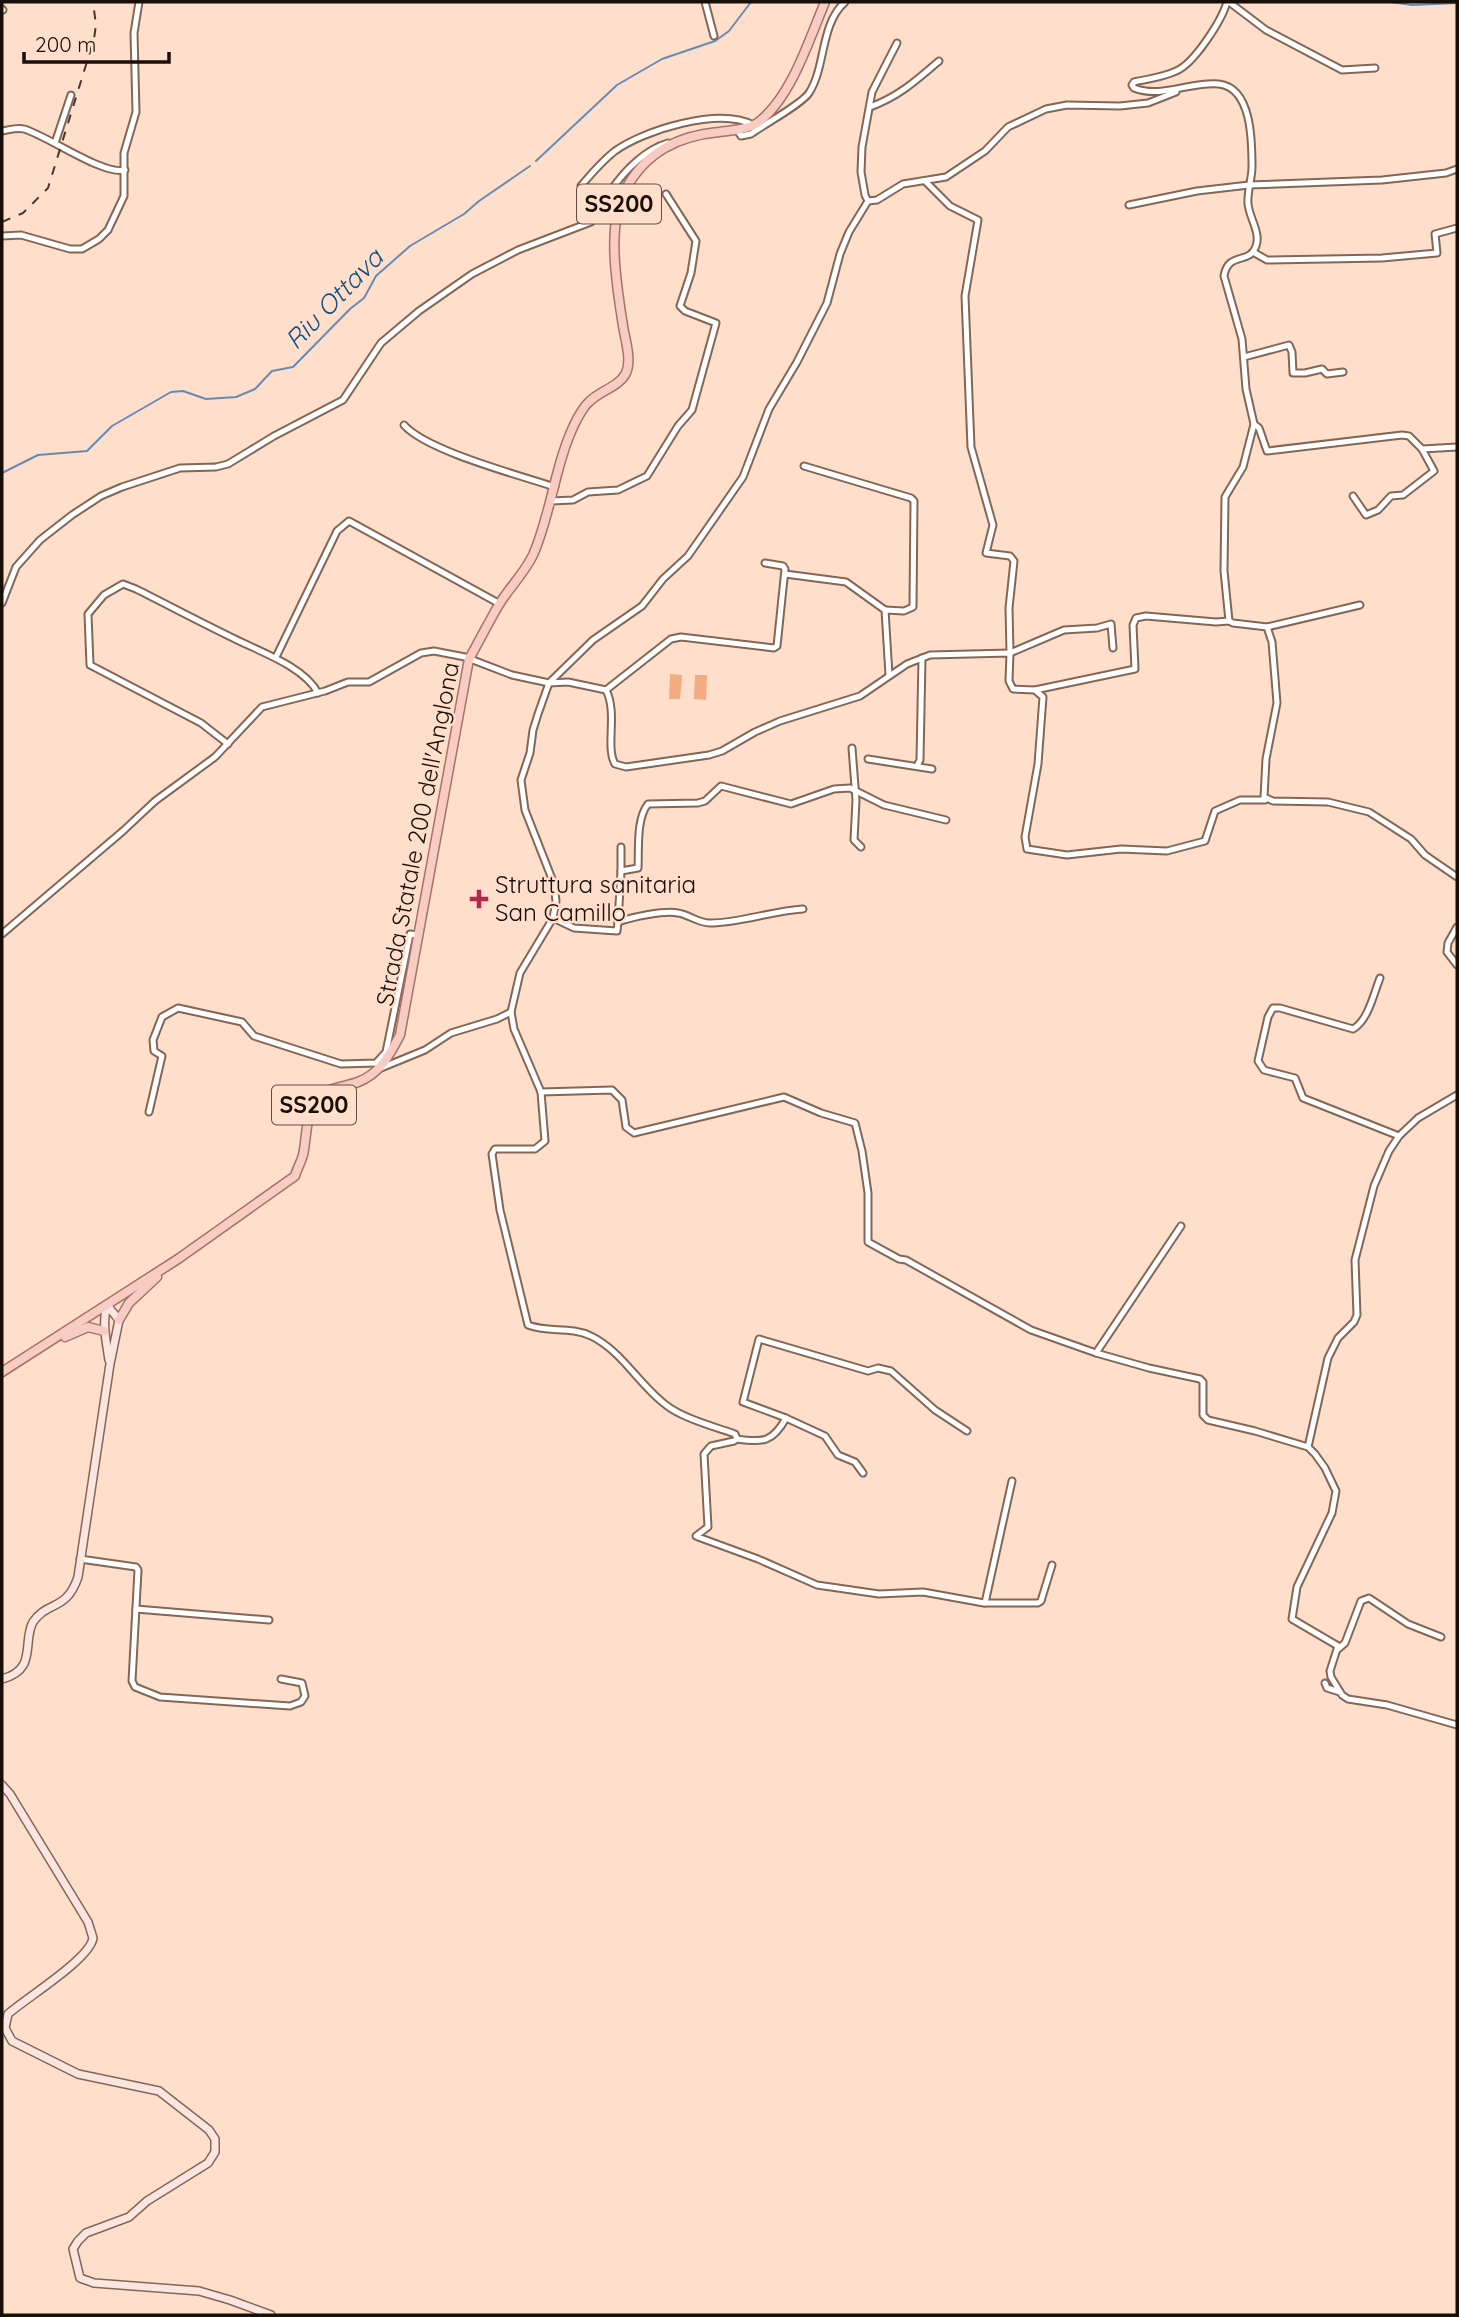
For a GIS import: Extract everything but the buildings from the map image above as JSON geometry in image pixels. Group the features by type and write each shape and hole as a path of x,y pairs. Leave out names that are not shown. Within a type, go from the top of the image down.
{"main road":[{"name":"Strada Statale 200 dell'Anglona","path":"2,1372 178,1259 295,1176 302,1157 310,1111 318,1098 326,1091 361,1081 390,1056 400,1035 469,659 500,604 532,556 567,442 578,418 589,401 619,381 627,372 628,355 617,288 615,236 618,206 626,189 647,160 671,143 706,133 737,130 759,122 779,101 799,64 825,2"},
{"path":"119,1320 129,1303 178,1259"},
{"path":"43,1347 88,1327 104,1331"}],"street":[{"path":"2,236 21,235 70,249 82,249 108,230 124,196 124,153 136,112 134,33 139,2"},
{"path":"705,2 714,36"},
{"path":"737,130 741,136 751,134 808,95 820,72 825,39 845,2"},
{"path":"1180,90 1141,91 1132,85 1134,82 1175,72 1185,66 1202,46 1228,2 1266,30 1342,70 1375,68"},
{"path":"868,201 861,172 862,147 872,92 897,43"},
{"path":"870,107 911,86 939,61"},
{"path":"868,201 877,201 903,184 946,177 985,151 1007,127 1046,109 1067,105 1120,106 1148,103 1198,85 1221,84 1238,93 1246,106 1249,122 1252,169 1248,211 1258,239 1253,252 1249,256 1232,261 1226,267 1224,276 1242,339 1246,389 1254,424 1243,467 1225,497 1224,571 1229,621"},
{"path":"55,143 71,95"},
{"path":"581,186 613,153 657,130 701,119 746,121 753,125"},
{"path":"2,131 21,128 93,163 120,172 125,170"},
{"path":"2,603 16,567 40,540 72,515 122,486 180,468 228,464 343,400 381,343 419,311 472,274 518,250 591,222 597,217 611,190 632,166 654,147 671,143"},
{"path":"1129,205 1199,190 1249,185 1382,180 1446,173 1457,169"},
{"path":"926,182 950,206 978,220 965,296 971,447 993,526 986,553 1010,556 1014,561 1009,608 1009,681 1013,689 1035,690 1135,669 1133,625 1136,618 1146,616 1229,621 1267,626 1360,605"},
{"path":"551,501 573,500 588,492 618,491 644,479 678,426 692,410 716,323 685,311 680,306 691,273 696,240 666,194"},
{"path":"737,1439 735,1434 667,1406 614,1353 592,1337 570,1329 537,1329 528,1325 500,1210 492,1154 495,1149 535,1149 545,1141 541,1091 514,1029 512,1012 520,973 553,918 556,901 554,884 525,810 521,780 548,683 593,640 642,606 663,579 688,556 743,477 769,409 827,303 840,254 849,232 868,201"},
{"path":"1253,252 1267,260 1285,261 1382,258 1437,253 1435,234 1457,228"},
{"path":"1244,357 1289,345 1293,373 1322,369 1327,374 1343,372"},
{"path":"1254,424 1259,428 1267,451 1409,436 1422,449 1434,471 1403,495 1391,496 1378,510 1366,515 1353,496"},
{"path":"404,425 413,435 438,447 555,487"},
{"path":"1422,449 1457,447"},
{"path":"785,574 846,582 885,610 904,611 913,607 914,501 804,466"},
{"path":"276,657 337,531 349,521 500,604"},
{"path":"606,690 671,639 681,637 761,647 778,646 785,574 783,566 765,563"},
{"path":"228,744 201,723 90,665 88,614 104,595 123,584 276,657 311,684 318,693"},
{"path":"885,610 889,675"},
{"path":"2,934 115,839 155,801 215,757 262,706 318,693 348,682 369,682 421,653 434,651 454,655 512,675 548,683 568,682 606,690 610,697 613,730 611,756 615,764 626,766 722,751 780,721 860,696 889,675 929,655 1010,653 1064,630 1097,628 1111,624 1113,648"},
{"path":"1266,800 1266,759 1277,703 1272,642 1267,626"},
{"path":"454,655 465,654 477,646"},
{"path":"454,655 465,662 466,671"},
{"path":"917,766 920,760 922,658"},
{"path":"1035,690 1043,696 1038,764 1026,838 1027,849 1067,855 1121,849 1167,851 1205,841 1215,811 1240,800 1328,802 1369,812 1411,839 1425,855 1457,877"},
{"path":"852,748 854,840 861,848"},
{"path":"868,760 932,769"},
{"path":"621,872 638,868 641,822 644,808 648,804 698,803 705,801 721,786 792,804 834,789 850,788 884,805 946,820"},
{"path":"553,918 574,928 617,931 621,847"},
{"path":"618,922 678,913 697,921 720,922 803,909"},
{"path":"1457,927 1448,943 1447,952 1457,965"},
{"path":"149,1112 162,1056 154,1051 153,1040 162,1017 178,1008 242,1022 254,1036 341,1064 376,1063 386,1052 410,934 418,935"},
{"path":"1380,978 1365,1016 1360,1025 1353,1029 1273,1008 1268,1017 1258,1061 1264,1070 1296,1078 1303,1098 1399,1136"},
{"path":"378,1069 425,1050 451,1033 512,1012"},
{"path":"541,1091 612,1090 622,1100 626,1127 634,1133 784,1097 821,1113 855,1123 868,1193 868,1242 906,1260 1031,1330 1096,1353 1200,1379 1203,1382 1203,1415 1208,1420 1308,1447 1315,1454 1336,1491 1332,1513 1297,1587 1292,1619 1334,1642 1338,1649"},
{"path":"1308,1447 1328,1358 1338,1338 1354,1322 1357,1315 1355,1260 1374,1186 1389,1151 1399,1136 1418,1118 1457,1095"},
{"path":"1096,1353 1181,1226"},
{"path":"2,1679 11,1677 23,1664 29,1652 32,1624 40,1614 64,1601 78,1577 119,1320 107,1305"},
{"path":"107,1305 104,1331 110,1364"},
{"path":"863,1473 855,1462 838,1455 825,1436 743,1402 759,1339 868,1371 885,1368 935,1410 967,1431"},
{"path":"786,1418 771,1438 755,1441 737,1439 711,1446 704,1454 708,1527 696,1536 817,1585 879,1594 923,1592 985,1603 1038,1603 1041,1601 1052,1565"},
{"path":"985,1603 1012,1481"},
{"path":"80,1559 136,1567 138,1570 132,1681 135,1687 151,1695 290,1706 301,1702 305,1696 302,1683 281,1679"},
{"path":"1441,1637 1408,1624 1369,1598 1361,1601 1345,1643 1338,1649 1330,1671 1340,1692 1348,1699 1387,1705 1457,1725"},
{"path":"135,1609 269,1620"},
{"path":"1325,1683 1327,1688 1340,1692"},
{"path":"2,1786 10,1794 88,1922 93,1938 88,1949 45,1987 8,2014 5,2028 12,2041 78,2074 159,2091 209,2130 216,2144 215,2152 208,2162 148,2201 129,2217 86,2233 73,2249 80,2278 94,2283 199,2291 271,2315"}],"shaded area":[{"path":"670,674 682,675 680,699 669,699"},
{"path":"695,675 707,675 706,700 694,699"}],"waterway":[{"name":"Riu Ottava","path":"536,161 617,85 662,59 715,41 729,31 751,2"},
{"name":"Riu Ottava","path":"1391,2 1412,5 1457,3"},
{"name":"Riu Ottava","path":"2,473 38,455 87,451 112,426 171,392 183,391 206,399 236,397 255,389 272,371 293,367 364,298 376,276 410,246 464,214 530,166"}],"railway":[{"path":"2,222 23,213 48,188 94,39 96,25 93,2"}],"place":[{"name":"Struttura sanitaria San Camillo","path":"479,899"}]}
